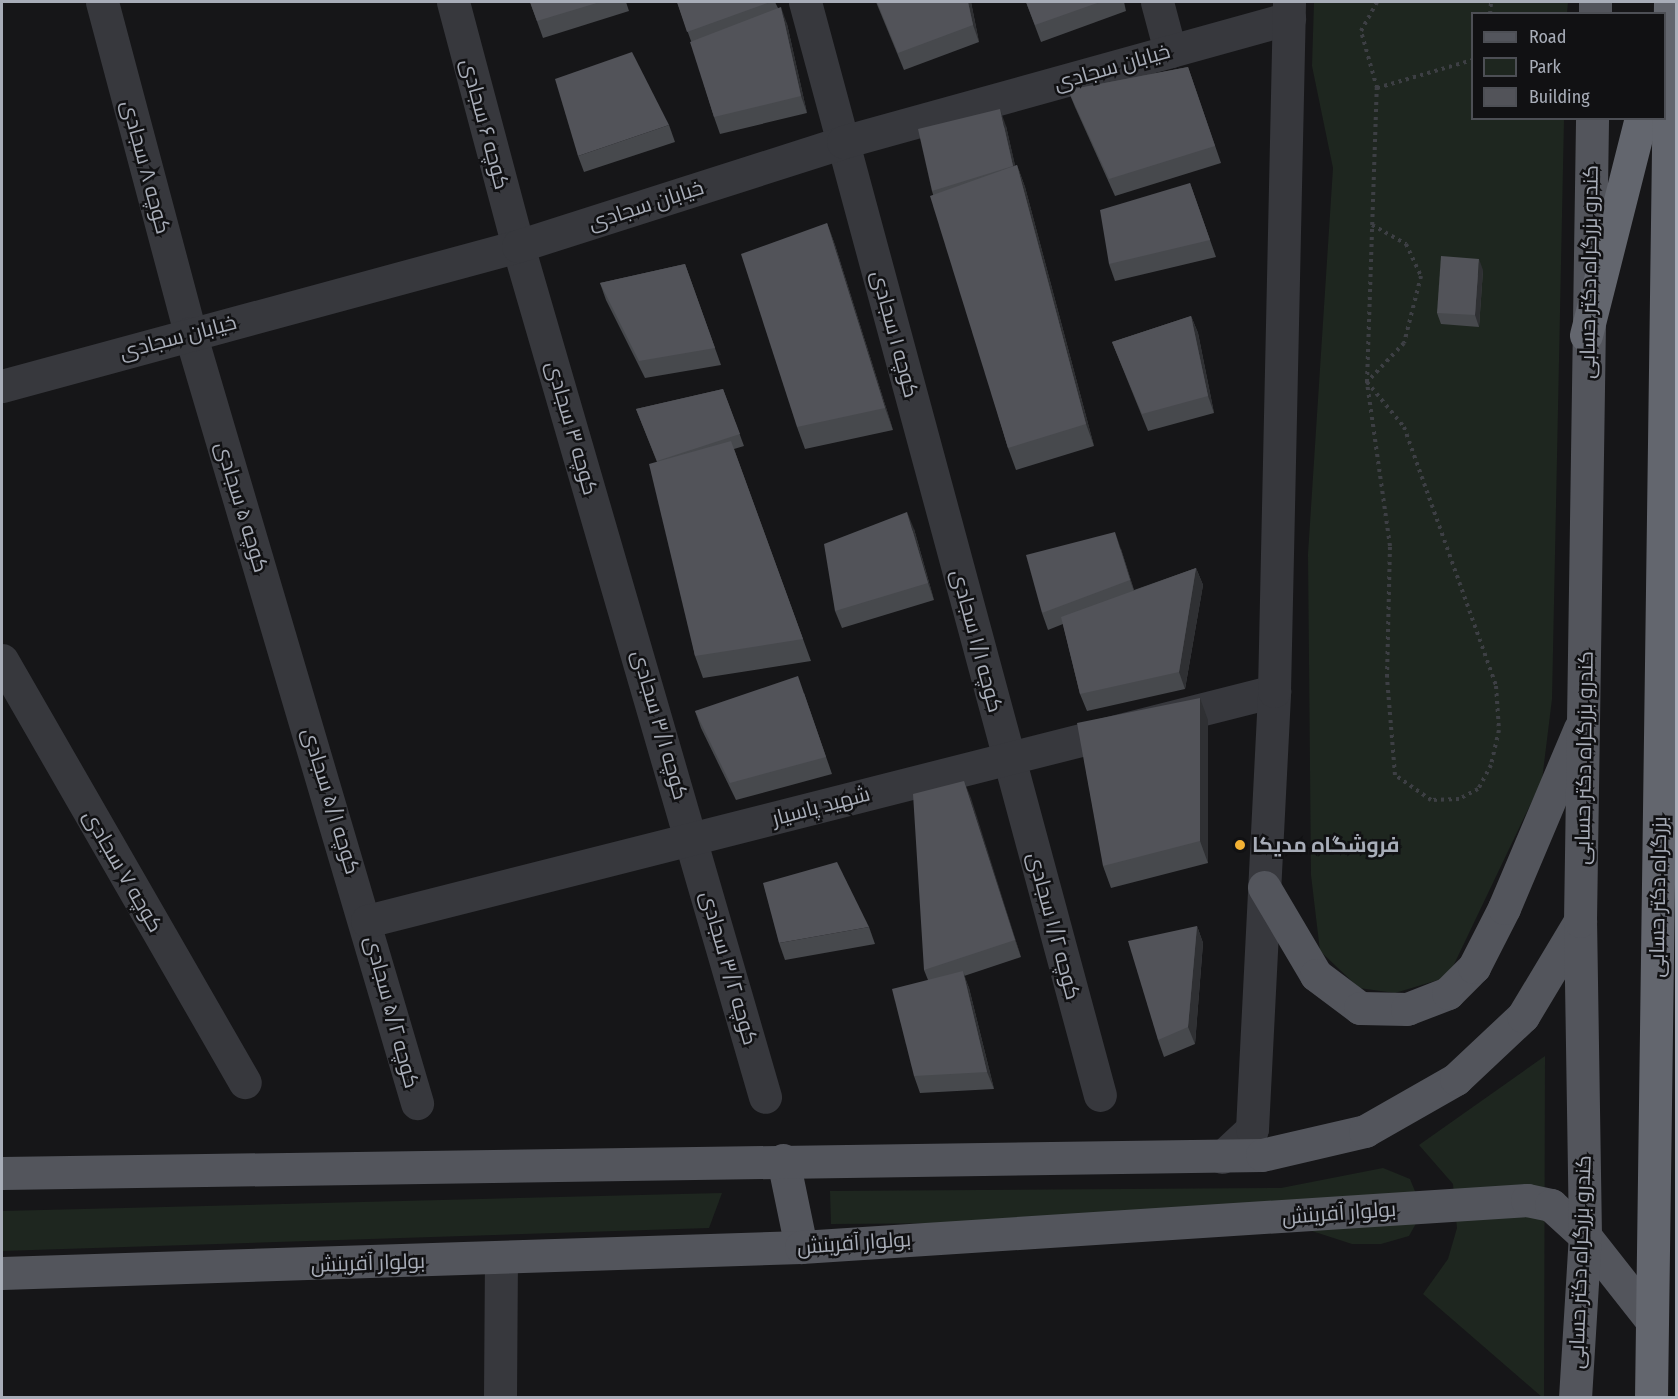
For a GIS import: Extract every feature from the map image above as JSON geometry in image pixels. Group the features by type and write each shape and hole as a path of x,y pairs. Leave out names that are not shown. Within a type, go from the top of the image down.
{"highway":[{"path":"1666,20 1670,2"},
{"name":"بزرگراه دکتر حسابی","path":"1651,1398 1670,2"},
{"path":"1586,334 1640,120"}],"main road":[{"name":"کندرو بزرگراه دکتر حسابی","path":"1575,1398 1585,1236 1580,921 1587,712 1586,334 1592,120"},
{"path":"1264,887 1316,975 1360,1008 1407,1009 1448,993 1474,967 1504,908 1587,712"},
{"path":"2,1173 783,1160 1262,1155 1365,1131 1456,1079 1523,1016 1580,921"},
{"path":"783,1160 801,1247"},
{"name":"بولوار آفرینش","path":"2,1273 801,1247 1527,1200 1551,1205 1585,1236 1652,1321"}],"street":[{"name":"کوچه ۸ سجادی","path":"102,2 190,333"},
{"name":"کوچه ۶ سجادی","path":"453,2 518,246"},
{"name":"کوچه ۱ سجادی","path":"805,2 946,525"},
{"path":"1157,2 1170,51"},
{"name":"خیابان سجادی","path":"2,386 190,333 518,246 843,142 1170,51 1289,10"},
{"path":"1222,1157 1252,1129 1274,691 1289,10"},
{"name":"کوچه ۳ سجادی","path":"518,246 626,610"},
{"name":"کوچه ۵ سجادی","path":"190,333 295,681"},
{"name":"کوچه ۱/۱ سجادی","path":"946,525 1009,756"},
{"name":"کوچه ۳/۱ سجادی","path":"626,610 693,840"},
{"name":"کوچه ۷ سجادی","path":"2,660 245,1082"},
{"name":"کوچه ۵/۱ سجادی","path":"295,681 367,921"},
{"name":"شهید پاسیار","path":"367,921 693,840 1009,756 1274,691"},
{"name":"کوچه ۱/۲ سجادی","path":"1009,756 1100,1095"},
{"name":"کوچه ۳/۲ سجادی","path":"693,840 765,1097"},
{"name":"کوچه ۵/۲ سجادی","path":"367,921 417,1103"},
{"path":"500,1398 501,1257"}],"path":[{"path":"1367,382 1404,427 1496,686 1499,730 1491,765 1478,789 1459,799 1431,800 1395,775 1387,677 1390,546 1367,382 1377,88 1361,32 1377,2"},
{"path":"1377,88 1471,61"},
{"path":"1367,382 1404,343 1417,308 1421,276 1406,244 1372,225"}],"green space":[{"path":"1314,2 1568,2 1567,12 1471,12 1471,120 1564,120 1552,699 1542,780 1448,977 1395,993 1359,988 1320,951 1311,875 1308,554 1333,168 1312,66"},
{"path":"1545,1056 1544,1397 1542,1397 1423,1294 1448,1259 1457,1228 1453,1184 1419,1145"},
{"path":"1383,1168 1410,1179 1423,1211 1409,1236 1381,1244 1352,1244 1281,1221 831,1224 830,1191 1281,1188"},
{"path":"722,1193 709,1228 2,1251 2,1211"}],"building":[{"path":"530,2 600,2 537,21"},
{"path":"677,2 770,2 687,32"},
{"path":"877,2 968,2 973,25 898,53"},
{"path":"1026,2 1100,2 1035,25"},
{"path":"781,7 801,96 714,117 690,42"},
{"path":"632,52 669,125 578,156 555,79"},
{"path":"1188,67 1215,146 1109,179 1068,90"},
{"path":"1000,109 1013,166 932,191 918,129"},
{"path":"1017,165 1086,424 1008,448 930,196"},
{"path":"1190,183 1210,240 1109,264 1100,210"},
{"path":"827,223 885,408 797,427 741,254"},
{"path":"1441,256 1479,259 1475,315 1437,313"},
{"path":"685,264 715,348 639,361 600,283"},
{"path":"1191,316 1208,396 1142,414 1112,342"},
{"path":"723,389 740,434 657,461 636,409"},
{"path":"731,441 803,639 695,656 649,464"},
{"path":"907,512 928,583 835,611 824,544"},
{"path":"1115,532 1130,580 1042,613 1026,555"},
{"path":"1196,568 1179,672 1080,694 1061,617"},
{"path":"798,676 826,757 730,783 695,711"},
{"path":"1200,698 1200,841 1103,866 1077,723"},
{"path":"964,781 1015,940 924,970 913,794"},
{"path":"837,862 869,927 779,943 763,883"},
{"path":"1197,926 1188,1027 1158,1040 1128,941"},
{"path":"963,971 987,1072 914,1076 892,989"}],"place":[{"name":"فروشگاه مدیکا","path":"1240,845"}]}
